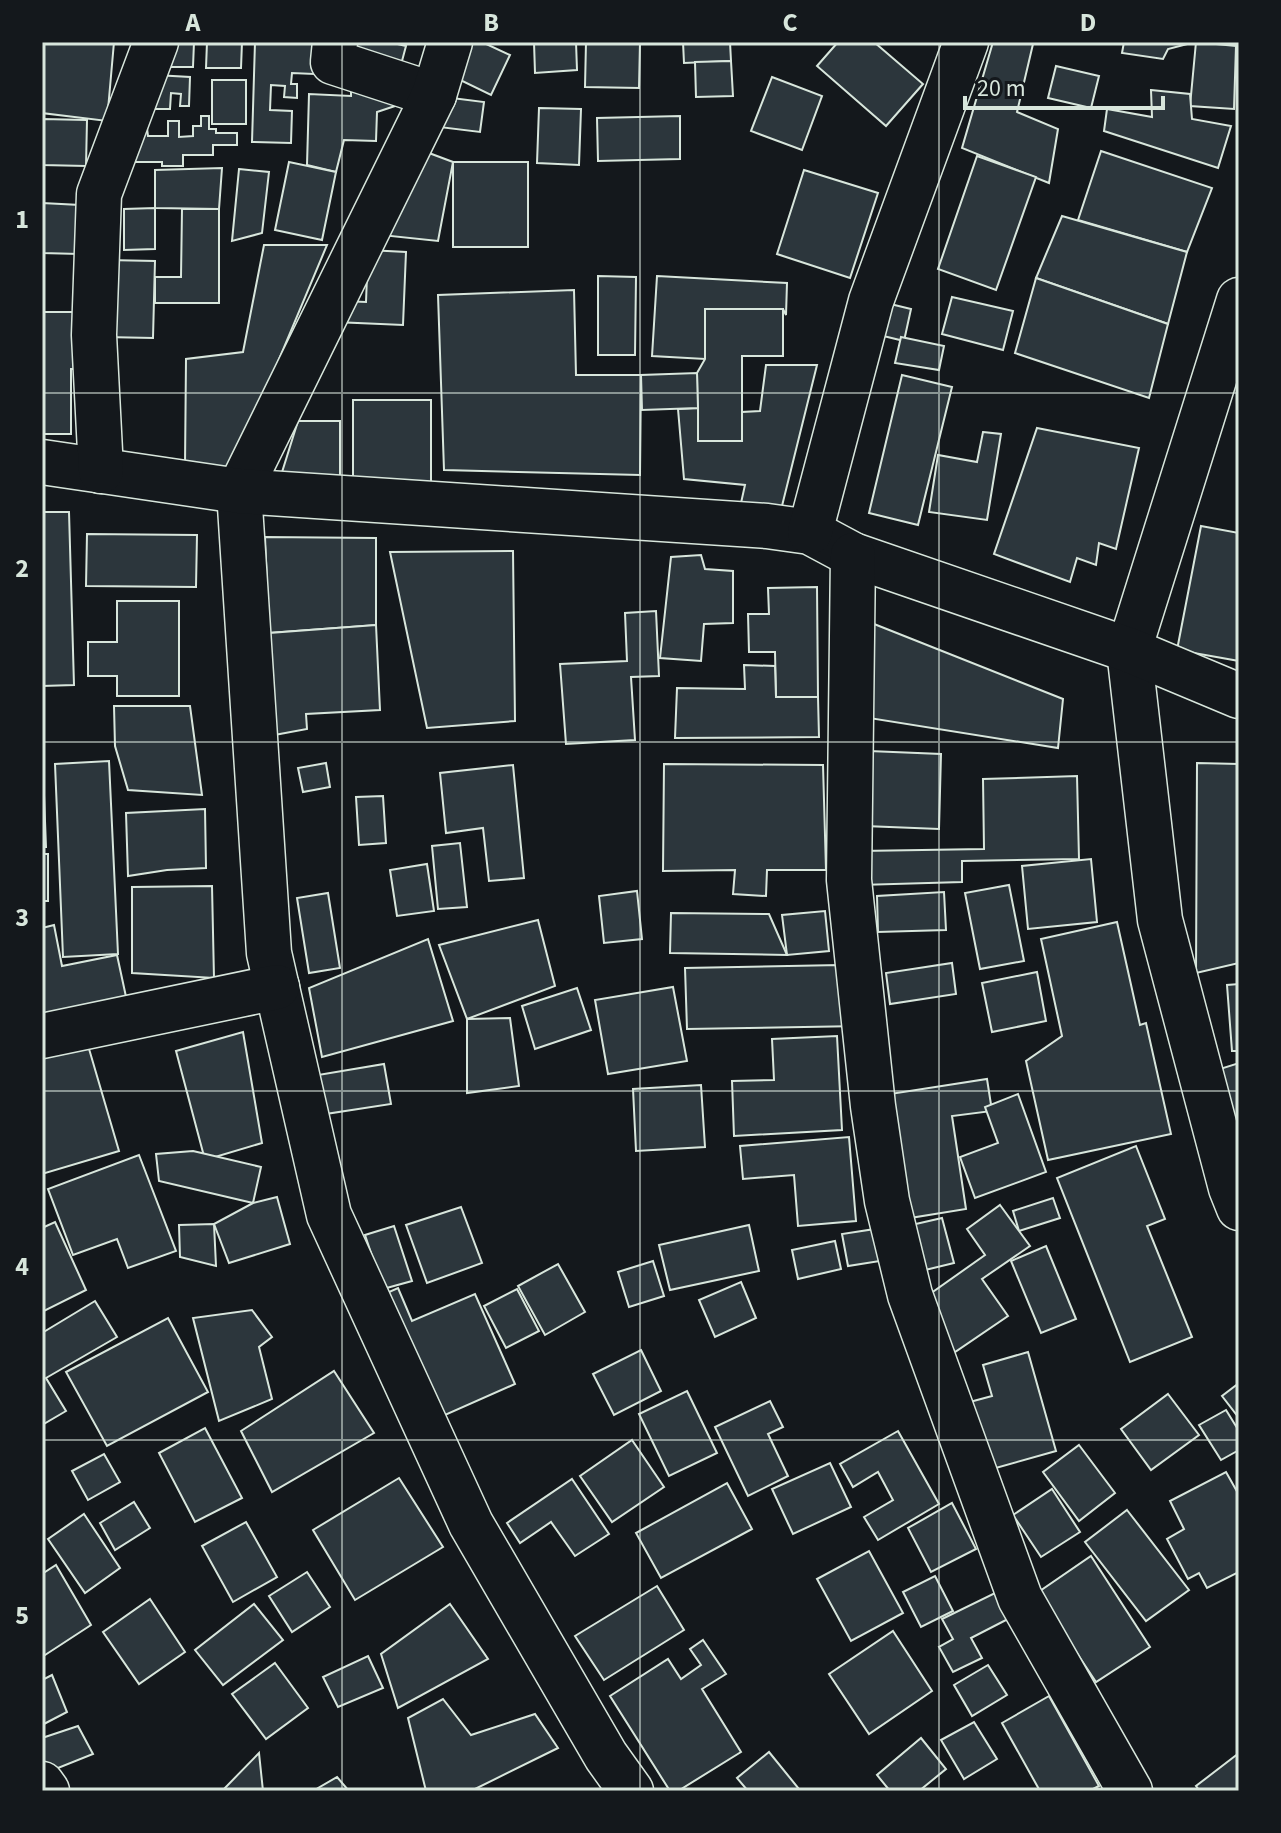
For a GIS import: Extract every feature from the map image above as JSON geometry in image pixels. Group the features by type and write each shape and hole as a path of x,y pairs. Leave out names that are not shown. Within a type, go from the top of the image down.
{"street":[{"path":"101,471 94,335 99,194 156,42"},
{"path":"335,42 333,62 434,95"},
{"path":"450,42 434,95 239,491 269,953 329,1215 471,1524 606,1756 631,1791"},
{"path":"810,532 871,301 966,42"},
{"path":"1239,300 1129,650 1160,920 1231,1188 1239,1208"},
{"path":"42,462 239,491 767,526 810,532 853,555 1129,650 1239,696"},
{"path":"853,555 849,880 873,1106 887,1201 910,1295 1020,1598 1130,1791"},
{"path":"42,1036 277,987"},
{"path":"42,1784 47,1791"}],"building":[{"path":"42,42 114,42 107,121 42,113"},
{"path":"172,42 194,42 193,67 171,67"},
{"path":"207,42 242,42 241,68 206,68"},
{"path":"255,42 315,42 314,74 292,73 291,84 297,84 297,98 284,97 285,86 271,85 270,110 292,111 291,143 252,142"},
{"path":"346,42 389,42 406,46 398,76"},
{"path":"467,42 482,42 510,55 491,95 452,76"},
{"path":"534,42 576,42 577,70 535,73"},
{"path":"586,42 640,42 639,88 585,87"},
{"path":"683,42 730,42 731,61 684,63"},
{"path":"838,42 874,42 923,84 886,126 817,66"},
{"path":"993,42 1033,44 1017,112 1058,129 1049,183 962,148"},
{"path":"1124,42 1195,42 1168,49 1163,59 1122,53"},
{"path":"1196,42 1236,46 1234,109 1190,106"},
{"path":"731,61 733,96 696,97 695,62"},
{"path":"1056,66 1099,76 1091,108 1048,98"},
{"path":"155,75 190,77 189,106 180,106 181,94 171,93 170,109 155,109"},
{"path":"772,77 822,96 802,150 751,131"},
{"path":"351,79 401,104 377,112 376,141 344,140 336,172 307,165 309,94 351,96"},
{"path":"212,80 246,80 246,124 212,124"},
{"path":"1151,90 1190,94 1192,119 1231,126 1218,168 1104,131 1107,109 1152,117"},
{"path":"444,97 484,102 480,132 439,127"},
{"path":"539,108 581,109 579,165 537,163"},
{"path":"201,116 209,116 209,129 216,129 216,133 237,133 237,145 213,145 213,155 183,155 183,166 162,166 162,162 130,162 130,128 147,128 148,136 168,136 168,121 179,121 179,137 193,136 193,126 201,126"},
{"path":"680,116 680,159 598,161 597,118"},
{"path":"42,119 87,120 86,166 42,165"},
{"path":"421,150 453,162 438,241 381,235"},
{"path":"1101,151 1212,188 1187,252 1078,220"},
{"path":"977,156 1036,177 996,290 938,269"},
{"path":"289,162 336,172 322,240 275,230"},
{"path":"453,162 528,162 528,247 453,247"},
{"path":"222,168 219,209 155,208 155,170"},
{"path":"239,169 269,172 262,233 232,241"},
{"path":"804,170 878,193 850,278 777,254"},
{"path":"42,203 80,205 79,254 42,253"},
{"path":"155,208 155,249 124,250 124,209"},
{"path":"182,209 219,209 219,303 155,303 155,277 181,277"},
{"path":"1062,216 1187,252 1168,324 1036,278"},
{"path":"264,245 327,245 235,474 185,466 186,359 243,352"},
{"path":"368,250 406,252 403,325 335,322 342,301 366,302"},
{"path":"107,260 155,261 153,338 105,337"},
{"path":"598,276 636,277 635,355 598,355"},
{"path":"657,276 787,283 786,315 783,309 705,309 705,359 652,356"},
{"path":"1036,278 1168,324 1149,398 1015,353"},
{"path":"574,290 576,375 641,375 640,475 444,470 438,295"},
{"path":"952,297 1013,311 1003,350 942,334"},
{"path":"878,301 911,309 904,341 871,333"},
{"path":"705,309 783,309 783,356 742,356 742,441 698,441 697,373 705,359"},
{"path":"42,312 83,312 82,369 71,369 71,434 42,434"},
{"path":"901,337 944,346 939,370 895,363"},
{"path":"766,365 817,365 779,518 739,512 745,485 684,479 678,409 698,408 698,441 742,441 742,412 760,411"},
{"path":"697,373 698,408 642,410 641,375"},
{"path":"902,375 952,387 918,525 869,513"},
{"path":"353,400 431,400 431,492 353,491"},
{"path":"298,421 340,421 340,485 278,485"},
{"path":"1037,428 1139,448 1116,549 1099,543 1096,565 1077,558 1070,582 994,554"},
{"path":"983,432 1001,434 987,520 929,512 938,455 977,462"},
{"path":"42,512 69,512 74,685 42,686"},
{"path":"1201,526 1239,533 1239,661 1177,650"},
{"path":"87,534 197,535 196,587 86,586"},
{"path":"265,537 376,538 376,625 269,633"},
{"path":"513,551 515,721 427,728 390,552"},
{"path":"701,555 705,569 733,571 733,623 704,624 701,661 660,658 671,557"},
{"path":"817,587 818,697 776,697 775,652 749,652 748,614 769,614 768,588"},
{"path":"117,601 179,601 179,696 117,696 117,676 88,676 88,642 117,642"},
{"path":"656,611 659,676 631,677 635,740 566,744 560,664 627,661 625,613"},
{"path":"864,620 1063,699 1058,748 869,718"},
{"path":"376,625 380,710 306,714 307,729 269,736 269,633"},
{"path":"744,665 775,666 776,697 818,697 819,737 675,738 677,688 745,689"},
{"path":"114,706 190,706 202,795 128,790 115,746"},
{"path":"42,743 46,847 42,847"},
{"path":"869,751 941,754 939,829 865,826"},
{"path":"109,761 118,954 63,957 55,764"},
{"path":"326,763 330,787 303,792 298,768"},
{"path":"1197,763 1239,764 1239,963 1196,973"},
{"path":"664,764 823,765 826,870 767,870 766,896 733,894 735,870 663,871"},
{"path":"513,765 524,878 489,881 483,828 446,833 440,773"},
{"path":"1077,776 1079,859 962,861 962,882 860,885 860,851 984,849 983,779"},
{"path":"383,796 386,843 359,845 356,797"},
{"path":"205,809 206,868 128,876 126,813"},
{"path":"460,843 467,907 438,909 432,846"},
{"path":"42,854 48,854 48,901 42,901"},
{"path":"1091,859 1097,922 1028,929 1022,866"},
{"path":"427,864 434,911 397,916 390,870"},
{"path":"1009,885 1024,961 980,969 965,893"},
{"path":"212,886 214,978 132,973 132,887"},
{"path":"637,891 642,939 604,943 599,896"},
{"path":"944,892 946,930 878,932 877,896"},
{"path":"328,893 340,968 309,973 297,898"},
{"path":"825,911 829,951 787,955 782,915"},
{"path":"671,913 769,914 787,955 670,953"},
{"path":"538,920 555,986 467,1019 439,945"},
{"path":"1117,922 1140,1025 1146,1023 1171,1134 1048,1160 1026,1061 1062,1036 1041,939"},
{"path":"54,925 62,966 117,955 128,1006 42,1022 42,928"},
{"path":"428,939 453,1021 322,1057 309,988"},
{"path":"952,963 956,994 890,1004 886,973"},
{"path":"840,965 860,1026 687,1029 685,968"},
{"path":"1037,972 1046,1021 992,1032 982,983"},
{"path":"1239,984 1239,1051 1232,1051 1227,985"},
{"path":"673,987 687,1061 608,1074 595,1000"},
{"path":"577,988 591,1030 535,1049 522,1006"},
{"path":"510,1018 519,1086 467,1093 467,1019"},
{"path":"243,1032 262,1143 205,1160 176,1051"},
{"path":"837,1036 842,1130 734,1136 732,1081 774,1080 772,1039"},
{"path":"87,1042 119,1151 42,1174 42,1055"},
{"path":"1239,1063 1239,1175 1191,1078"},
{"path":"384,1064 391,1104 319,1115 312,1076"},
{"path":"987,1079 992,1111 952,1116 966,1209 910,1218 890,1094"},
{"path":"701,1085 705,1147 636,1151 633,1089"},
{"path":"1018,1094 1046,1172 975,1198 960,1157 998,1143 985,1107"},
{"path":"849,1137 856,1221 798,1226 794,1175 743,1179 740,1146"},
{"path":"1136,1146 1165,1219 1147,1226 1192,1337 1130,1362 1057,1178"},
{"path":"193,1151 261,1167 253,1203 159,1181 156,1154"},
{"path":"139,1155 176,1251 128,1268 117,1239 73,1255 48,1189"},
{"path":"277,1197 290,1244 229,1263 214,1224 253,1203"},
{"path":"1053,1198 1060,1218 1019,1231 1013,1211"},
{"path":"1000,1205 1030,1246 982,1279 1008,1316 955,1352 920,1301 985,1255 967,1229"},
{"path":"461,1207 482,1263 427,1283 406,1225"},
{"path":"942,1218 954,1263 917,1272 907,1226"},
{"path":"55,1222 86,1290 42,1312 42,1228"},
{"path":"214,1224 216,1266 180,1257 179,1225"},
{"path":"749,1225 759,1271 670,1290 659,1245"},
{"path":"394,1226 412,1281 383,1289 365,1235"},
{"path":"875,1229 880,1261 848,1266 842,1234"},
{"path":"835,1241 841,1269 798,1279 792,1250"},
{"path":"1046,1246 1076,1319 1041,1333 1011,1261"},
{"path":"653,1261 664,1296 629,1307 618,1272"},
{"path":"558,1264 585,1312 545,1335 518,1286"},
{"path":"741,1282 756,1318 715,1337 699,1300"},
{"path":"398,1288 412,1321 475,1294 515,1384 436,1419 380,1296"},
{"path":"517,1289 539,1331 506,1348 484,1306"},
{"path":"95,1301 117,1337 46,1378 66,1411 42,1425 42,1333"},
{"path":"252,1310 272,1337 259,1347 272,1399 219,1421 193,1318"},
{"path":"168,1318 208,1392 107,1446 66,1372"},
{"path":"641,1350 661,1391 614,1415 593,1374"},
{"path":"1028,1352 1056,1451 985,1471 966,1403 992,1396 983,1365"},
{"path":"334,1371 374,1433 272,1492 241,1431"},
{"path":"1239,1383 1239,1418 1222,1396"},
{"path":"687,1391 717,1453 669,1476 639,1414"},
{"path":"1168,1394 1199,1435 1151,1470 1121,1429"},
{"path":"770,1401 783,1427 768,1434 788,1476 748,1496 715,1427"},
{"path":"1226,1410 1239,1431 1239,1450 1221,1460 1199,1425"},
{"path":"205,1428 242,1498 195,1522 159,1453"},
{"path":"898,1431 939,1504 878,1540 864,1517 893,1500 878,1472 853,1487 840,1464"},
{"path":"632,1440 664,1487 612,1522 580,1476"},
{"path":"1079,1445 1115,1493 1079,1521 1043,1472"},
{"path":"104,1454 120,1482 88,1500 72,1471"},
{"path":"830,1463 851,1507 793,1534 772,1489"},
{"path":"1226,1472 1239,1495 1239,1572 1207,1588 1199,1573 1188,1579 1167,1539 1184,1529 1170,1501"},
{"path":"399,1478 443,1547 355,1600 313,1530"},
{"path":"572,1479 609,1534 575,1556 551,1522 520,1543 507,1523"},
{"path":"727,1483 752,1529 661,1578 636,1533"},
{"path":"1052,1489 1080,1532 1041,1557 1013,1515"},
{"path":"134,1502 150,1528 115,1550 100,1523"},
{"path":"952,1503 976,1549 931,1572 908,1528"},
{"path":"1127,1510 1189,1590 1146,1621 1085,1542"},
{"path":"84,1514 120,1568 85,1593 48,1539"},
{"path":"246,1522 277,1577 233,1602 202,1546"},
{"path":"869,1551 903,1613 851,1641 817,1579"},
{"path":"1091,1556 1150,1647 1096,1682 1037,1593"},
{"path":"56,1565 91,1625 42,1657 42,1574"},
{"path":"307,1572 330,1607 292,1632 269,1596"},
{"path":"935,1576 953,1611 921,1627 903,1592"},
{"path":"657,1586 684,1630 604,1680 575,1636"},
{"path":"995,1593 1008,1619 971,1638 982,1658 953,1672 939,1647 953,1639 942,1619"},
{"path":"150,1599 185,1652 139,1684 103,1632"},
{"path":"254,1604 283,1640 223,1685 195,1650"},
{"path":"450,1604 488,1659 398,1708 381,1654"},
{"path":"893,1631 932,1691 869,1734 829,1674"},
{"path":"703,1640 726,1674 702,1689 741,1752 678,1791 670,1791 610,1696 668,1659 681,1679 701,1665 690,1649"},
{"path":"368,1656 383,1688 338,1707 323,1677"},
{"path":"275,1663 308,1708 266,1739 232,1694"},
{"path":"988,1665 1007,1695 972,1716 954,1685"},
{"path":"52,1675 67,1712 42,1725 42,1680"},
{"path":"1049,1696 1099,1786 1089,1791 1040,1791 1002,1723"},
{"path":"443,1699 471,1735 535,1714 558,1748 471,1791 426,1791 408,1718"},
{"path":"974,1722 997,1759 964,1779 941,1740"},
{"path":"78,1726 93,1754 48,1772 42,1762 42,1738"},
{"path":"921,1738 946,1769 919,1791 890,1791 877,1775"},
{"path":"769,1752 799,1789 748,1791 737,1778"},
{"path":"259,1753 263,1791 222,1791"},
{"path":"1239,1753 1239,1791 1200,1791 1196,1786"},
{"path":"337,1777 349,1791 313,1791"}]}
